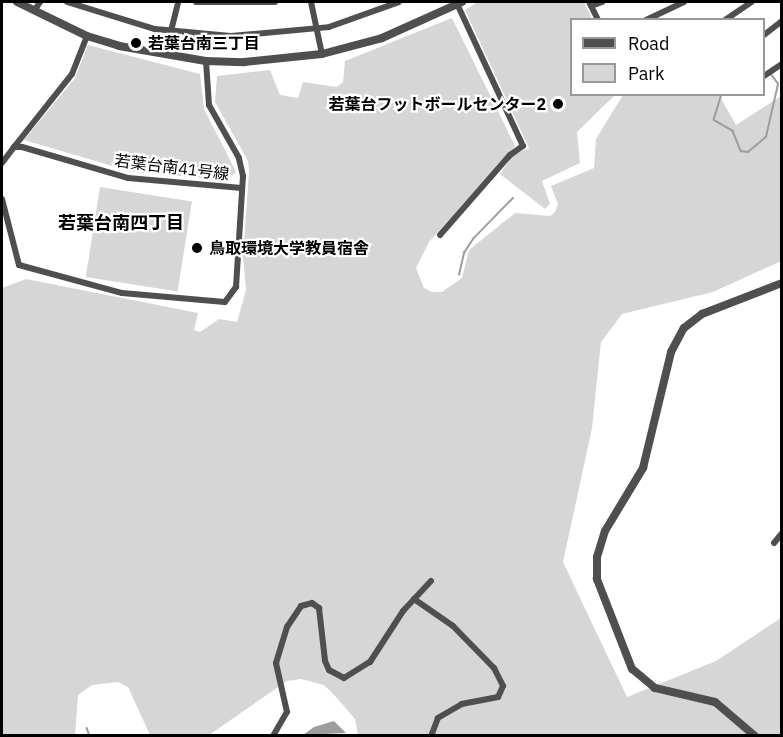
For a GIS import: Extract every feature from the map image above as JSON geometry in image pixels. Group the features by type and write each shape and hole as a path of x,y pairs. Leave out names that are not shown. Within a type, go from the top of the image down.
{"street":[{"path":"16,2 87,36 207,62 322,54 382,38 461,2 523,146 495,172 440,234"},
{"path":"34,11 40,2"},
{"path":"68,2 127,23 171,32 231,36 317,29 399,2"},
{"path":"171,32 178,2"},
{"path":"196,2 275,2"},
{"path":"311,2 322,54"},
{"path":"597,18 590,4 603,2"},
{"path":"650,18 684,2"},
{"path":"728,18 749,2"},
{"path":"765,34 782,21"},
{"path":"2,163 72,74 87,36"},
{"name":"若葉台南41号線","path":"2,199 20,266 122,293 212,303 225,302 236,287 242,188 239,158 209,105 207,62"},
{"path":"765,75 782,64"},
{"name":"若葉台南41号線","path":"14,147 128,178 242,188"},
{"path":"755,735 715,702 655,688 632,669 597,579 597,557 604,531 643,468 670,352 684,328 702,314 782,283"},
{"path":"774,543 782,533"},
{"path":"273,735 287,712 276,663 287,627 301,606 312,603 319,608 325,661 329,670 345,678 378,653 414,599 431,581"},
{"path":"414,599 453,626 494,668 503,686 498,698 462,704 438,718 431,735"}],"green space":[{"name":"若葉台フットボールセンター2","path":"478,2 584,2 592,18 570,18 570,96 614,96 577,132 580,163 542,181 550,204 545,209 500,174 513,155 529,148 465,10"},
{"path":"452,18 515,146 429,242 416,268 424,288 432,292 442,292 462,278 469,250 515,213 550,216 555,212 558,204 551,186 594,168 596,139 622,96 720,96 736,125 781,96 781,261 713,292 622,314 601,342 592,428 563,562 627,697 716,661 781,618 781,735 358,735 355,719 324,685 301,679 287,681 209,735 150,735 128,687 118,682 92,685 78,695 75,735 2,735 2,288 26,279 198,313 194,330 200,332 219,319 237,322 246,290 243,256 249,172 248,161 215,102 217,76 270,70 280,95 298,98 303,82 337,87 343,82 345,61"},
{"path":"88,45 200,74 204,109 236,172 227,180 133,172 24,140 75,78"},
{"path":"100,187 192,202 178,291 86,277"}],"shaded area":[{"path":"334,721 346,733 303,735 314,727"}],"waterway":[{"path":"721,96 714,120 733,131 741,151 748,152 766,137 778,84 772,76"},
{"path":"459,275 464,253 473,239 513,198"},
{"path":"87,728 90,736"}],"place":[{"name":"若葉台南三丁目","path":"136,43"},
{"name":"若葉台フットボールセンター2","path":"558,104"},
{"name":"鳥取環境大学教員宿舎","path":"197,248"}],"district":[{"name":"若葉台南四丁目","path":"121,223"}]}
